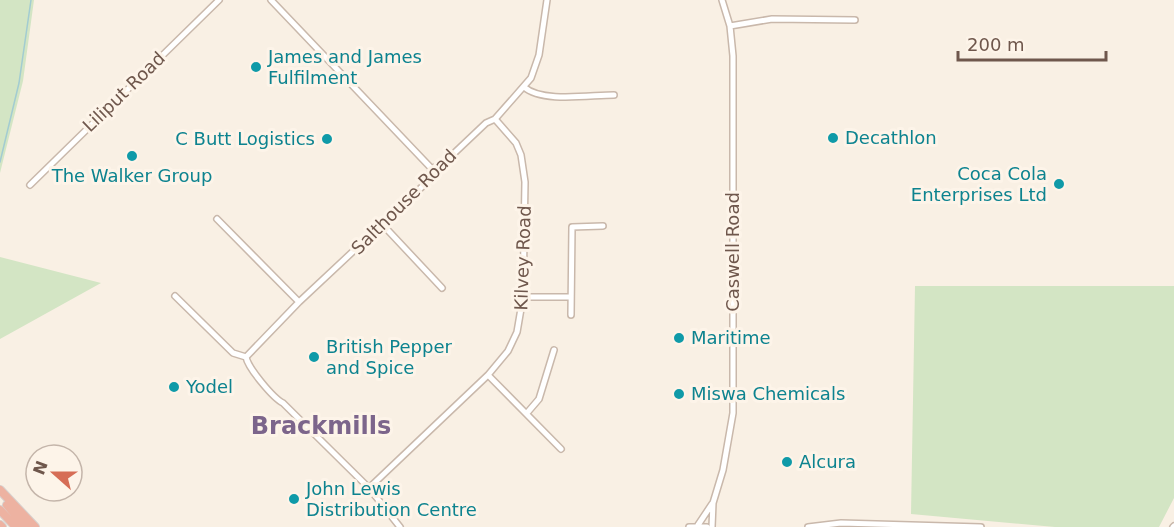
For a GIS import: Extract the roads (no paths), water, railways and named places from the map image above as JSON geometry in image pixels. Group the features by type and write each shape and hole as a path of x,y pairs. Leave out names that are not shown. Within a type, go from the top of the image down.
{"highway":[{"path":"0,490 35,527"},
{"path":"0,497 26,527"},
{"path":"0,510 16,527"}],"street":[{"name":"Liliput Road","path":"30,185 219,0"},
{"path":"271,0 432,169"},
{"name":"Salthouse Road","path":"246,357 299,302 425,184 432,169 448,159 486,123 495,119 524,87 531,78 539,56 547,0"},
{"name":"Caswell Road","path":"712,527 713,503 723,470 733,413 734,118 730,26 722,0"},
{"path":"730,26 772,20 855,20"},
{"path":"524,87 531,93 548,96 614,94"},
{"name":"Kilvey Road","path":"369,488 488,375 513,342 520,323 523,297 524,174 516,143 495,119"},
{"path":"217,219 299,302"},
{"path":"382,224 442,288"},
{"path":"571,315 572,227 603,226"},
{"path":"175,296 232,353 246,357 251,370 271,390 276,400 283,404 369,488 400,527"},
{"path":"523,297 571,297"},
{"path":"527,413 539,399 554,350"},
{"path":"488,375 561,449"},
{"name":"Caswell Road","path":"698,525 713,503"},
{"path":"808,527 841,523 981,527"},
{"path":"689,527 698,525 707,527"}],"waterway":[{"path":"0,162 19,83 31,0"}],"place":[{"name":"James and James Fulfilment","path":"256,67"},
{"name":"Decathlon","path":"833,138"},
{"name":"C Butt Logistics","path":"327,139"},
{"name":"The Walker Group","path":"132,156"},
{"name":"Coca Cola Enterprises Ltd","path":"1059,184"},
{"name":"Maritime","path":"679,338"},
{"name":"British Pepper and Spice","path":"314,357"},
{"name":"Yodel","path":"174,387"},
{"name":"Miswa Chemicals","path":"679,394"},
{"name":"Alcura","path":"787,462"},
{"name":"John Lewis Distribution Centre","path":"294,499"}],"district":[{"name":"Brackmills","path":"321,426"}]}
